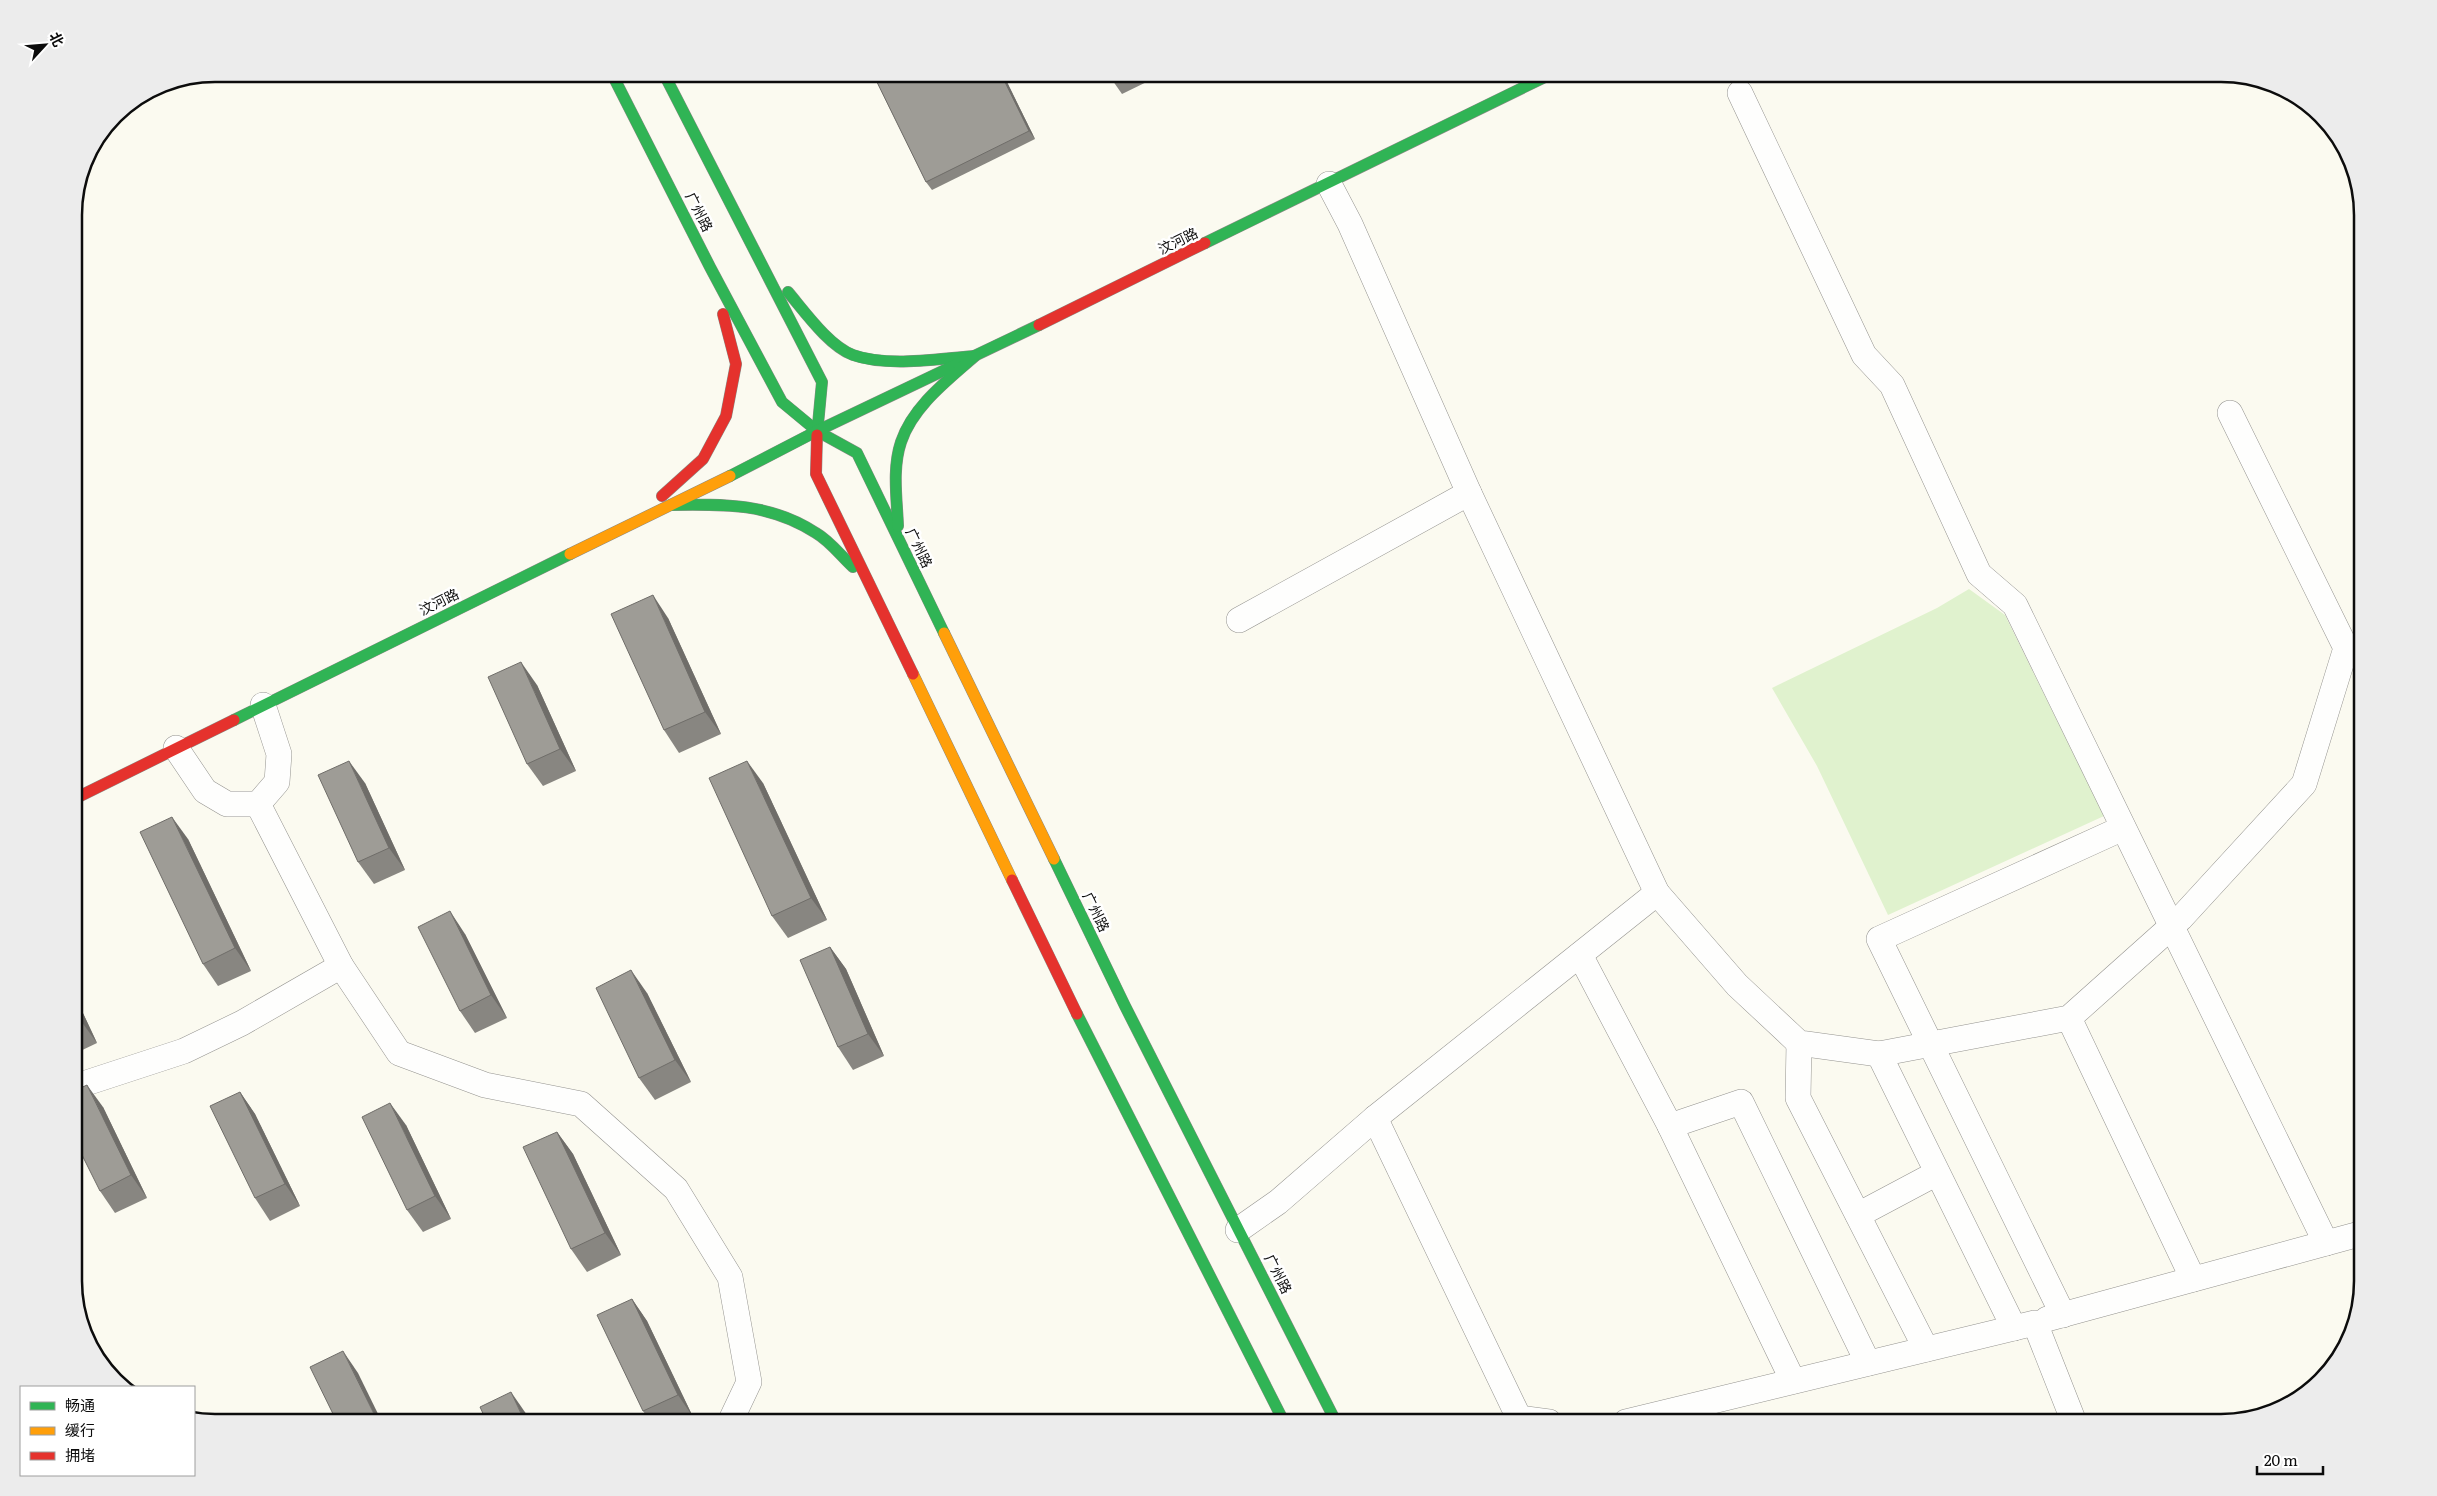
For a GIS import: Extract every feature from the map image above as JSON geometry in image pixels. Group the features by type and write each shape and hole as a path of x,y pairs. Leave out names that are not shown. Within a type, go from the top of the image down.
{"main road":[{"name":"广州路","path":"617,83 710,267 782,402 817,431 857,453 1125,1006 1332,1414"},
{"path":"669,83 822,382 817,431 816,474 1082,1025 1280,1414"},
{"name":"汶河路","path":"83,794 671,505 817,431 1329,184 1533,83"},
{"path":"756,253 822,333 853,355 897,362 975,356"},
{"path":"704,475 657,498 703,459 726,416 728,408 736,364 710,267"},
{"path":"899,540 896,484 901,442 923,404 975,356"},
{"name":"汶河路","path":"754,449 817,431"},
{"path":"671,505 731,504 771,512 817,533 866,578"},
{"path":"528,562 608,522"},
{"path":"492,579 510,570"}],"street":[{"path":"1740,93 1864,355 1892,385 1979,574 2015,605 2326,1244"},
{"path":"1329,184 1350,224 1469,493 1657,893 1737,985 1799,1043 1879,1054 2069,1018 2171,927 2304,784 2346,648 2230,413"},
{"path":"1239,620 1469,493"},
{"path":"176,748 205,791 227,804 258,804 277,782 279,754 263,705"},
{"path":"258,804 341,966 399,1053 485,1086 581,1104 676,1189 730,1277 748,1382 734,1414"},
{"path":"2063,1315 1879,939 2123,828"},
{"path":"1238,1230 1278,1202 1376,1118 1657,893"},
{"path":"1580,955 1670,1126 1793,1381"},
{"path":"83,1084 184,1051 242,1023 341,966"},
{"path":"2069,1018 2193,1279"},
{"path":"1799,1043 1798,1098 1926,1349"},
{"path":"1879,1054 1937,1173 2024,1325 2070,1414"},
{"path":"1670,1126 1740,1102 1868,1363"},
{"path":"1376,1118 1517,1414"},
{"path":"1858,1216 1937,1173"},
{"path":"1659,1414 2063,1315 2354,1236"}],"green space":[{"path":"1969,589 2005,615 2104,816 1888,915 1817,766 1772,688 1937,608"}],"building":[{"path":"877,83 1005,83 1029,131 926,182"},
{"path":"653,595 705,712 664,730 611,614"},
{"path":"521,662 560,749 527,764 488,677"},
{"path":"349,761 389,848 358,862 318,775"},
{"path":"747,761 811,898 772,916 709,778"},
{"path":"172,817 235,948 203,964 140,832"},
{"path":"450,911 491,995 460,1011 418,927"},
{"path":"830,947 868,1034 838,1047 800,960"},
{"path":"631,970 675,1060 639,1078 596,988"},
{"path":"87,1085 131,1175 100,1191 83,1157 83,1087"},
{"path":"240,1092 285,1184 255,1198 210,1106"},
{"path":"390,1103 435,1196 407,1210 362,1117"},
{"path":"557,1132 605,1233 571,1249 523,1147"},
{"path":"632,1299 678,1395 643,1411 597,1315"},
{"path":"343,1351 374,1414 333,1414 310,1367"},
{"path":"511,1392 521,1414 483,1414 480,1407"}],"traffic: fast":[{"path":"617,83 710,267 782,402 817,431 857,453 944,633"},
{"path":"669,83 822,382 817,435"},
{"path":"1205,243 1533,83"},
{"path":"788,292 826,336 844,351 853,355 881,361 930,360 975,356"},
{"path":"730,476 817,431 1039,325"},
{"path":"898,526 896,484 898,452 901,442 914,417 932,394 975,356"},
{"path":"671,505 746,507 781,516 799,523 821,536 853,567"},
{"path":"234,720 570,554"},
{"path":"1054,859 1125,1006 1332,1414"},
{"path":"1077,1014 1280,1414"}],"traffic: slow":[{"path":"570,554 730,476"},
{"path":"944,633 1054,859"},
{"path":"913,674 1012,880"}],"traffic: jam":[{"path":"1039,325 1205,243"},
{"path":"662,496 703,459 726,416 736,364 723,314"},
{"path":"817,435 816,474 913,674"},
{"path":"83,795 234,720"},
{"path":"1012,880 1077,1014"}]}
